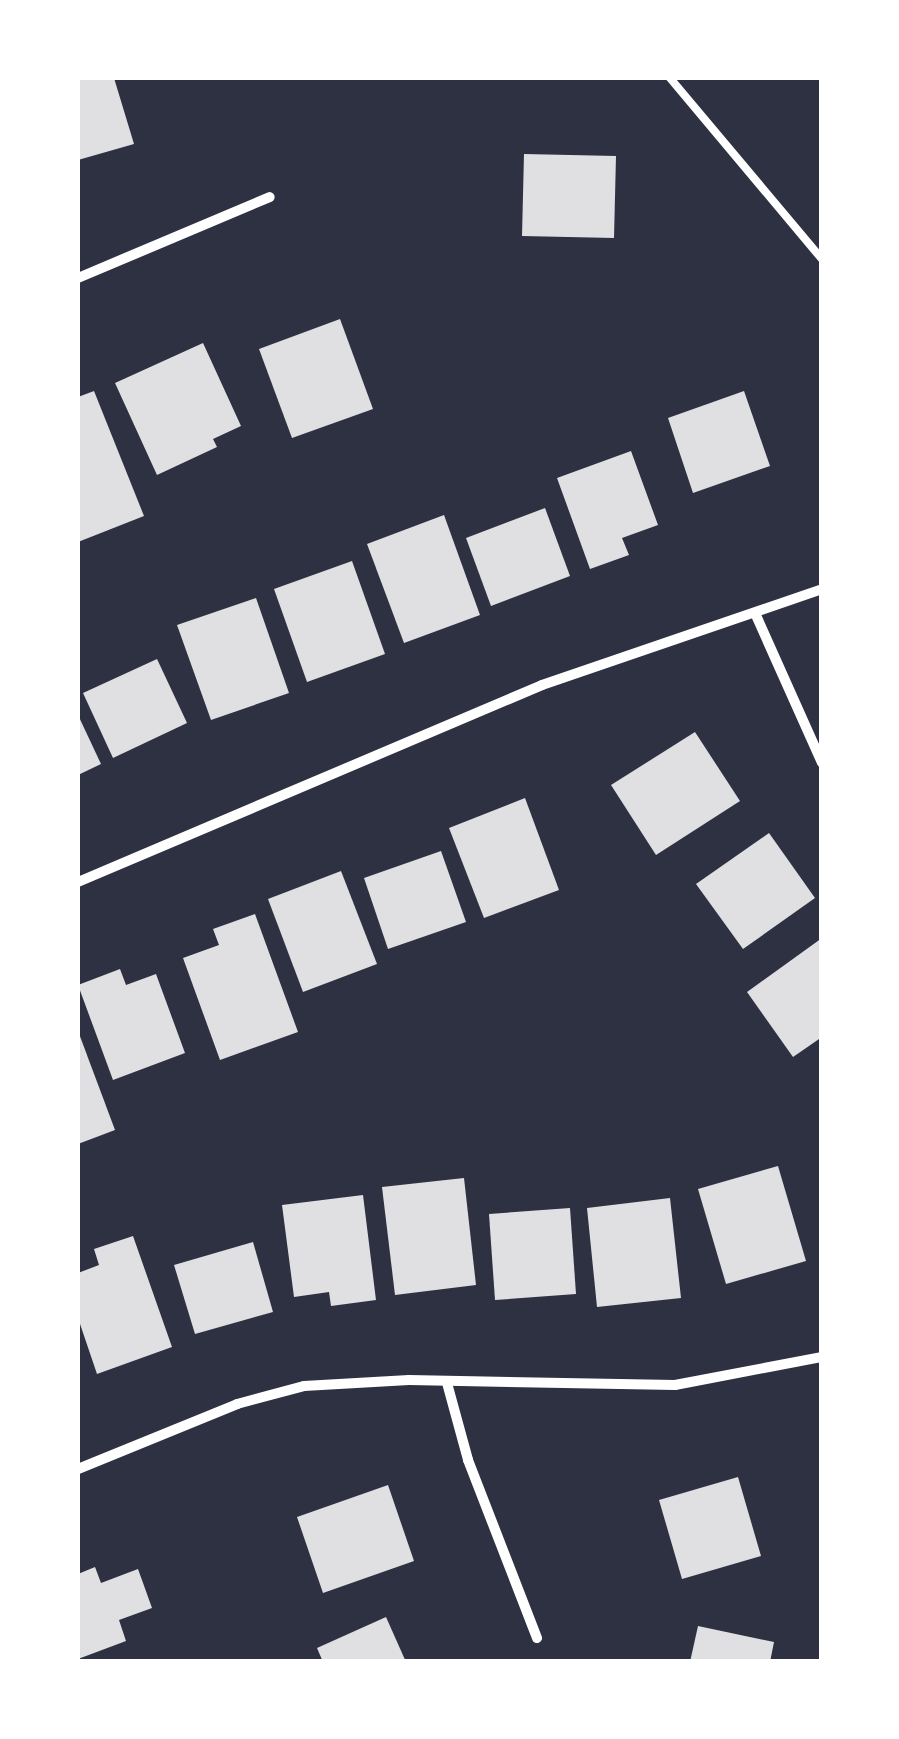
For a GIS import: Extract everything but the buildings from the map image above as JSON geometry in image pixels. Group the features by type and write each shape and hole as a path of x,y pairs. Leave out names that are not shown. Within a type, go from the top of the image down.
{"street":[{"path":"78,278 270,197"},
{"path":"78,882 542,686 822,589"},
{"path":"755,613 822,763"},
{"path":"78,1469 237,1404 304,1386 675,1385 822,1357"},
{"path":"447,1383 468,1460 536,1638"}],"lane":[{"path":"670,78 822,259"}]}
